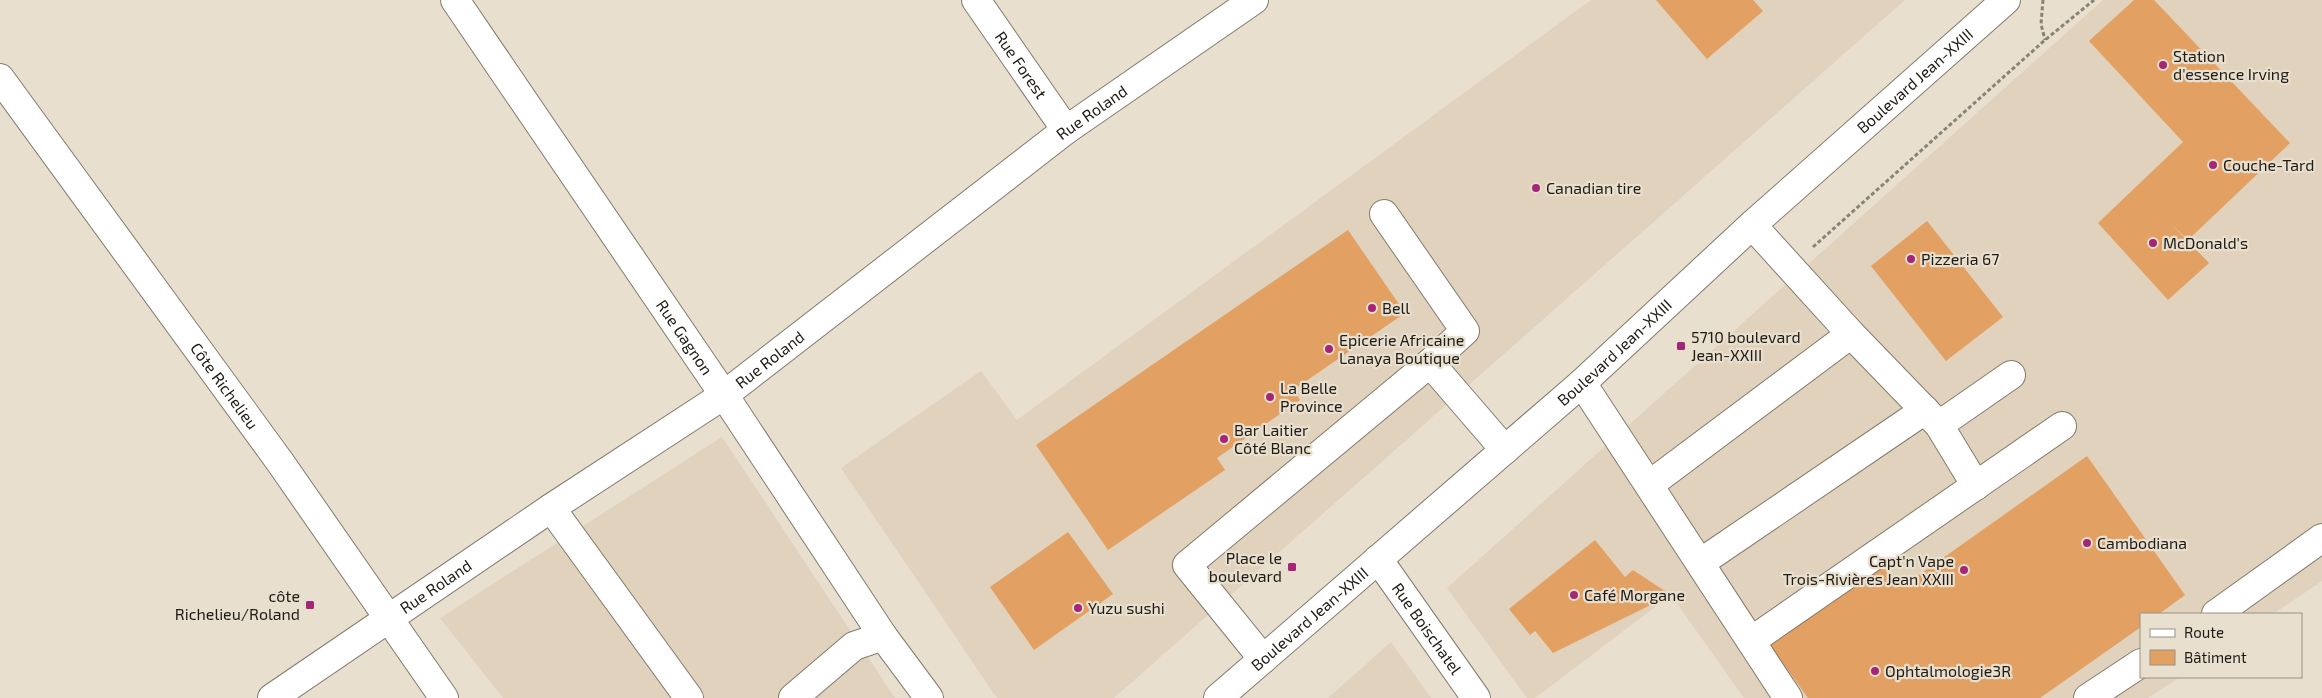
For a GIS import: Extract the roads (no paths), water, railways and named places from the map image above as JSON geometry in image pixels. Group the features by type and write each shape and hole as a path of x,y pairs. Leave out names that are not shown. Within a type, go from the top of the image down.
{"street":[{"name":"Rue Gagnon","path":"455,0 724,395 883,636 929,698"},
{"name":"Rue Forest","path":"976,0 1066,130"},
{"name":"Rue Roland","path":"272,698 551,508 724,395 1066,130 1254,0"},
{"name":"Boulevard Jean-XXIII","path":"1218,698 1582,383 1752,226 2006,0"},
{"name":"Côte Richelieu","path":"0,78 280,462 444,698"},
{"path":"1263,659 1187,565 1430,363 1465,331 1384,214"},
{"path":"1752,226 1851,334 1932,418 1976,486"},
{"path":"1649,485 1851,334"},
{"path":"1430,363 1505,450"},
{"path":"1700,562 1932,418 2011,375"},
{"path":"1582,383 1788,698"},
{"path":"1751,642 2062,426"},
{"path":"551,508 689,698"},
{"path":"2217,613 2322,538"},
{"name":"Rue Boischatel","path":"1378,559 1476,698"},
{"path":"793,698 854,646 883,636"},
{"path":"2088,698 2140,664"}],"place":[{"name":"Station d'essence Irving","path":"2163,65"},
{"name":"Couche-Tard","path":"2213,165"},
{"name":"Canadian tire","path":"1536,188"},
{"name":"McDonald's","path":"2153,243"},
{"name":"Pizzeria 67","path":"1911,259"},
{"name":"Bell","path":"1372,308"},
{"name":"5710 boulevard Jean-XXIII","path":"1681,346"},
{"name":"Epicerie Africaine Lanaya Boutique","path":"1329,349"},
{"name":"La Belle Province","path":"1270,397"},
{"name":"Bar Laitier Côté Blanc","path":"1224,439"},
{"name":"Cambodiana","path":"2087,543"},
{"name":"Place le boulevard","path":"1292,567"},
{"name":"Capt'n Vape Trois-Rivières Jean XXIII","path":"1964,570"},
{"name":"Café Morgane","path":"1574,595"},
{"name":"côte Richelieu/Roland","path":"310,605"},
{"name":"Yuzu sushi","path":"1078,608"},
{"name":"Ophtalmologie3R","path":"1875,671"}]}
